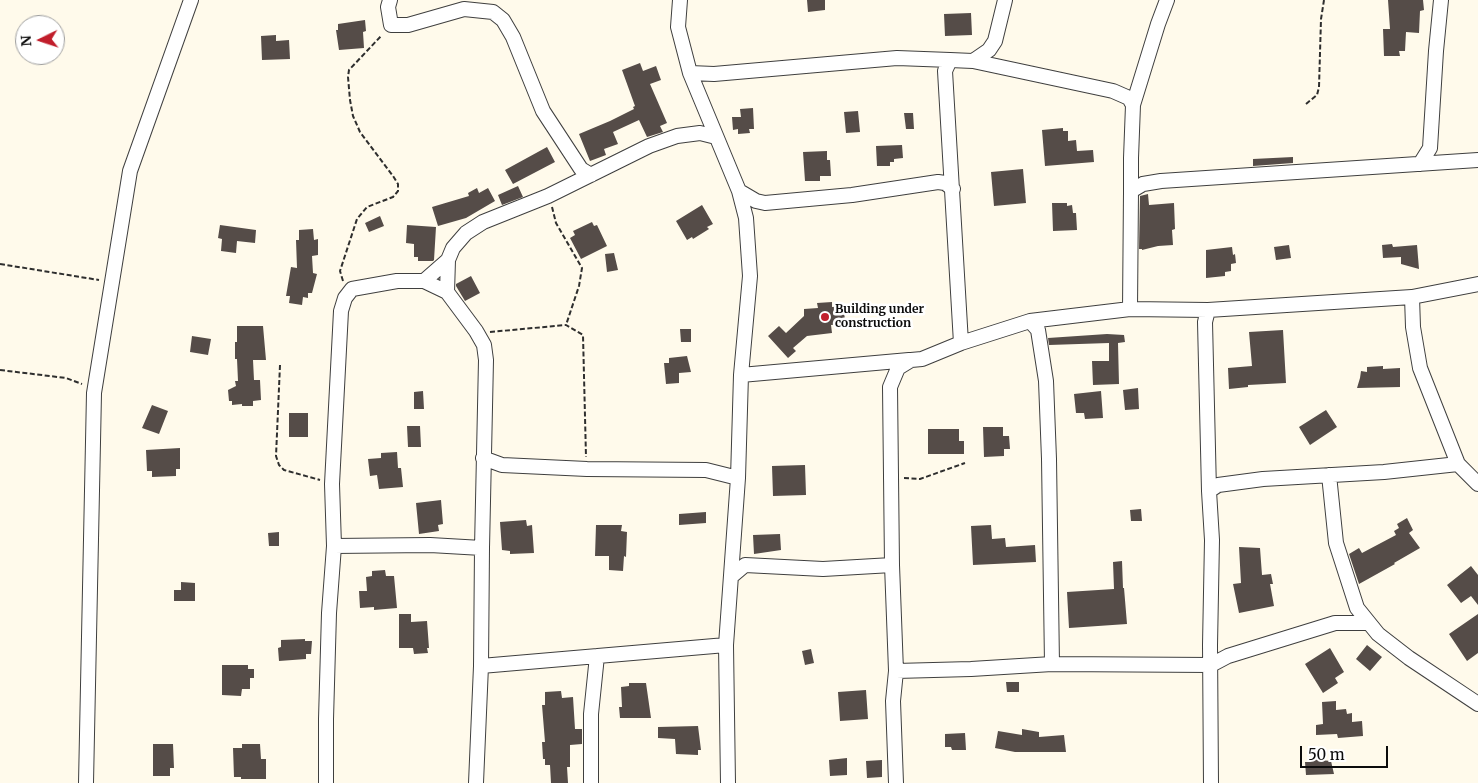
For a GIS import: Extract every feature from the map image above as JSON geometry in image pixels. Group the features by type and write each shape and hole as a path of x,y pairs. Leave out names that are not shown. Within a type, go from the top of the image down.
{"street":[{"path":"86,783 94,393 130,171 191,0"},
{"path":"390,0 388,7 391,25 408,25 464,9 492,12 503,20 513,37 543,111 581,168 591,175"},
{"path":"680,0 678,27 690,73 739,191 746,218 750,276 741,375 738,478 726,645 728,783"},
{"path":"973,62 989,50 995,41 1005,0"},
{"path":"1130,309 1131,158 1134,105 1158,24 1168,0"},
{"path":"1420,164 1430,148 1441,0"},
{"path":"690,73 714,74 897,58 950,60 973,62 1112,91 1129,98 1134,105"},
{"path":"950,60 945,71 961,343"},
{"path":"446,292 448,260 453,248 466,233 483,222 548,196 649,146 677,136 700,133 716,137"},
{"path":"1430,148 1451,162"},
{"path":"1131,191 1143,184 1161,181 1478,160"},
{"path":"739,191 756,201 766,204 938,182 945,183 953,189"},
{"path":"746,218 766,204"},
{"path":"424,281 448,260"},
{"path":"326,783 329,613 334,546 332,484 341,311 345,298 352,289 396,282 424,281 446,292 476,331 484,345 486,360 481,666 476,783"},
{"path":"741,375 922,359 961,343 1030,321 1130,309 1208,310 1412,297 1478,284"},
{"path":"1412,297 1420,368 1458,464 1478,484"},
{"path":"1208,310 1205,322 1212,540 1210,645 1211,783"},
{"path":"1030,321 1038,330 1046,381 1050,459 1052,664"},
{"path":"896,783 893,702 896,671 892,566 890,387 898,368 911,360"},
{"path":"483,458 502,465 587,469 706,470 738,478"},
{"path":"1209,491 1218,485 1263,479 1384,472 1458,464"},
{"path":"483,474 502,465"},
{"path":"1329,475 1336,543 1357,608 1378,634 1409,658 1478,704"},
{"path":"334,546 430,545 482,548"},
{"path":"732,576 745,566 823,569 892,566"},
{"path":"896,671 1052,664 1210,665 1228,656 1335,623 1368,622"},
{"path":"481,666 726,645"},
{"path":"1210,645 1228,656"},
{"path":"591,783 591,714 597,656"}],"path":[{"path":"1306,104 1317,95 1319,87 1321,19 1324,0"},
{"path":"352,289 344,284 340,271 357,219 368,207 393,197 398,191 398,184 360,132 353,116 348,70 391,25"},
{"path":"548,196 556,223 582,268 579,286 566,325"},
{"path":"0,264 112,282"},
{"path":"476,331 496,332 566,325 583,336 587,469"},
{"path":"280,365 276,456 279,465 284,470 332,484"},
{"path":"0,370 66,378 85,385 94,393"},
{"path":"891,478 920,479 965,463"}],"building":[{"path":"807,0 825,0 825,10 808,12"},
{"path":"1388,0 1423,0 1424,10 1420,11 1419,33 1406,32 1405,51 1399,51 1400,56 1384,56 1383,29 1390,29"},
{"path":"971,13 972,35 945,36 944,14"},
{"path":"365,20 366,31 363,32 364,48 339,50 336,30 338,30 338,24"},
{"path":"276,35 276,41 289,40 290,59 262,60 261,36"},
{"path":"640,63 643,71 656,66 661,80 650,84 667,123 660,126 663,132 647,137 639,120 613,132 618,144 604,149 606,155 590,161 579,134 634,109 633,107 635,106 622,70"},
{"path":"753,108 754,129 749,129 750,133 738,134 738,129 733,130 732,117 741,117 740,109"},
{"path":"858,111 860,132 846,133 844,112"},
{"path":"904,113 913,113 914,129 906,129"},
{"path":"1063,128 1063,131 1068,131 1068,141 1076,140 1077,151 1093,150 1094,162 1045,166 1042,130"},
{"path":"902,145 903,158 894,159 894,162 890,162 890,166 877,166 876,146"},
{"path":"547,147 555,162 513,184 505,170"},
{"path":"827,151 827,160 830,160 831,176 820,176 820,181 805,181 803,152"},
{"path":"1293,157 1293,163 1253,166 1253,159"},
{"path":"1023,169 1026,203 994,206 991,172"},
{"path":"518,186 523,197 502,205 498,195"},
{"path":"477,188 479,193 488,188 495,201 466,218 438,226 432,207 469,196 468,193"},
{"path":"1148,194 1149,205 1174,203 1175,229 1172,230 1173,245 1139,249 1140,196"},
{"path":"1052,203 1072,205 1073,213 1076,213 1077,230 1053,231"},
{"path":"702,205 713,224 707,227 709,229 693,239 692,237 687,240 676,221"},
{"path":"380,216 384,226 369,232 365,223"},
{"path":"592,222 594,226 597,225 607,246 581,259 570,238 575,235 573,231"},
{"path":"220,225 256,230 255,243 237,241 236,253 221,251 222,239 218,238"},
{"path":"407,225 436,227 433,261 418,261 418,257 414,257 414,244 406,243"},
{"path":"313,229 314,240 318,239 318,255 312,256 313,273 317,274 312,293 308,293 308,298 303,297 302,305 289,303 290,296 286,296 291,267 297,268 296,240 299,240 299,230"},
{"path":"1392,244 1393,247 1417,245 1419,269 1401,264 1401,257 1383,258 1382,245"},
{"path":"1289,245 1291,258 1276,260 1274,247"},
{"path":"1232,247 1236,263 1231,264 1231,271 1225,272 1225,276 1206,278 1206,250"},
{"path":"614,253 618,270 607,272 605,254"},
{"path":"471,276 480,293 465,301 456,284"},
{"path":"832,302 832,307 844,306 845,324 831,325 832,333 807,336 793,348 796,351 788,358 768,336 779,326 786,333 804,316 804,309 818,308 817,303"},
{"path":"237,326 263,326 266,360 253,360 254,380 260,380 261,400 253,401 253,406 232,405 232,401 229,401 228,390 236,386 235,381 238,381 237,359 235,359"},
{"path":"680,329 691,329 691,342 681,342"},
{"path":"1283,330 1286,383 1248,385 1248,387 1229,389 1228,368 1252,366 1249,332"},
{"path":"1107,334 1124,335 1125,342 1118,343 1119,384 1093,385 1092,361 1109,361 1109,343 1049,345 1048,338"},
{"path":"192,336 211,339 208,355 190,352"},
{"path":"687,356 691,372 679,373 679,383 666,384 664,363 669,363 669,358"},
{"path":"1383,366 1383,369 1400,368 1400,387 1357,388 1361,371 1367,372 1367,367"},
{"path":"1138,388 1139,409 1125,410 1123,390"},
{"path":"423,391 424,409 414,409 414,392"},
{"path":"1101,391 1103,418 1085,419 1084,413 1076,413 1074,394"},
{"path":"152,405 168,411 159,434 142,428"},
{"path":"1326,410 1337,427 1310,445 1299,427"},
{"path":"289,413 308,413 308,437 289,437"},
{"path":"407,426 420,426 421,447 408,447"},
{"path":"983,427 1003,427 1003,436 1009,436 1010,449 1004,449 1004,456 984,457"},
{"path":"928,429 959,429 959,441 964,441 964,454 928,454"},
{"path":"180,448 180,469 176,469 176,476 152,477 152,471 147,471 146,450"},
{"path":"397,452 398,468 401,468 403,487 379,489 377,475 370,476 368,459 381,458 381,453"},
{"path":"805,465 806,495 773,496 772,466"},
{"path":"441,500 443,524 438,525 439,531 419,534 416,503"},
{"path":"1141,509 1142,521 1131,521 1130,510"},
{"path":"706,512 706,523 679,525 679,514"},
{"path":"1407,518 1413,530 1409,533 1420,548 1359,584 1349,554 1359,548 1362,553 1396,535 1394,531 1399,528 1397,524"},
{"path":"526,520 527,526 532,525 534,553 510,554 510,551 502,550 500,522"},
{"path":"596,525 622,525 621,531 627,532 626,557 624,556 623,571 609,570 609,556 595,556"},
{"path":"991,525 992,539 1005,538 1006,547 1035,545 1036,562 973,565 971,526"},
{"path":"279,532 279,546 269,546 268,533"},
{"path":"780,534 781,550 754,554 753,535"},
{"path":"1239,547 1260,548 1262,575 1271,574 1273,584 1270,584 1274,606 1239,613 1233,584 1241,583"},
{"path":"1122,561 1127,624 1069,628 1067,592 1114,589 1113,562"},
{"path":"1471,566 1478,575 1478,605 1471,596 1461,603 1447,585"},
{"path":"385,570 386,576 394,576 397,608 374,610 374,607 360,608 359,591 367,591 366,577 372,576 372,571"},
{"path":"181,582 195,583 195,601 174,601 174,590 181,590"},
{"path":"399,614 411,614 411,622 427,621 428,653 414,654 413,648 399,648"},
{"path":"1478,614 1478,653 1467,661 1449,634"},
{"path":"305,639 305,641 312,641 311,654 306,654 306,659 279,661 278,648 281,647 281,640"},
{"path":"1367,645 1382,657 1370,671 1356,659"},
{"path":"1330,648 1344,672 1335,678 1338,683 1323,693 1305,664"},
{"path":"811,649 814,663 805,665 802,651"},
{"path":"222,665 248,665 248,669 254,669 254,678 250,678 250,689 242,689 241,696 222,695"},
{"path":"1006,682 1019,682 1019,692 1007,692"},
{"path":"629,683 646,683 651,718 620,718 619,707 622,707 621,687 629,686"},
{"path":"866,690 868,719 840,721 838,692"},
{"path":"561,691 562,698 573,697 575,729 582,729 582,744 570,745 570,767 567,767 568,783 551,783 550,765 545,765 545,759 543,759 542,742 545,742 542,705 545,705 545,692"},
{"path":"1336,701 1336,710 1346,709 1347,714 1352,713 1352,722 1362,721 1363,736 1338,738 1337,734 1316,735 1316,725 1323,724 1322,702"},
{"path":"698,726 701,750 698,750 698,755 676,754 675,739 658,738 658,727"},
{"path":"1022,729 1039,732 1039,737 1064,735 1066,752 1015,752 995,748 998,731 1022,735"},
{"path":"965,733 966,750 952,750 951,747 945,747 945,734"},
{"path":"153,744 173,744 174,768 170,768 170,776 153,776"},
{"path":"242,744 260,744 261,759 266,759 266,779 241,779 241,777 234,777 233,748 242,748"},
{"path":"847,758 847,775 830,776 829,760"},
{"path":"1309,759 1331,761 1334,774 1306,775 1305,762 1310,762"},
{"path":"882,760 882,777 867,778 866,761"}],"place":[{"name":"Building under construction","path":"825,317"}]}
